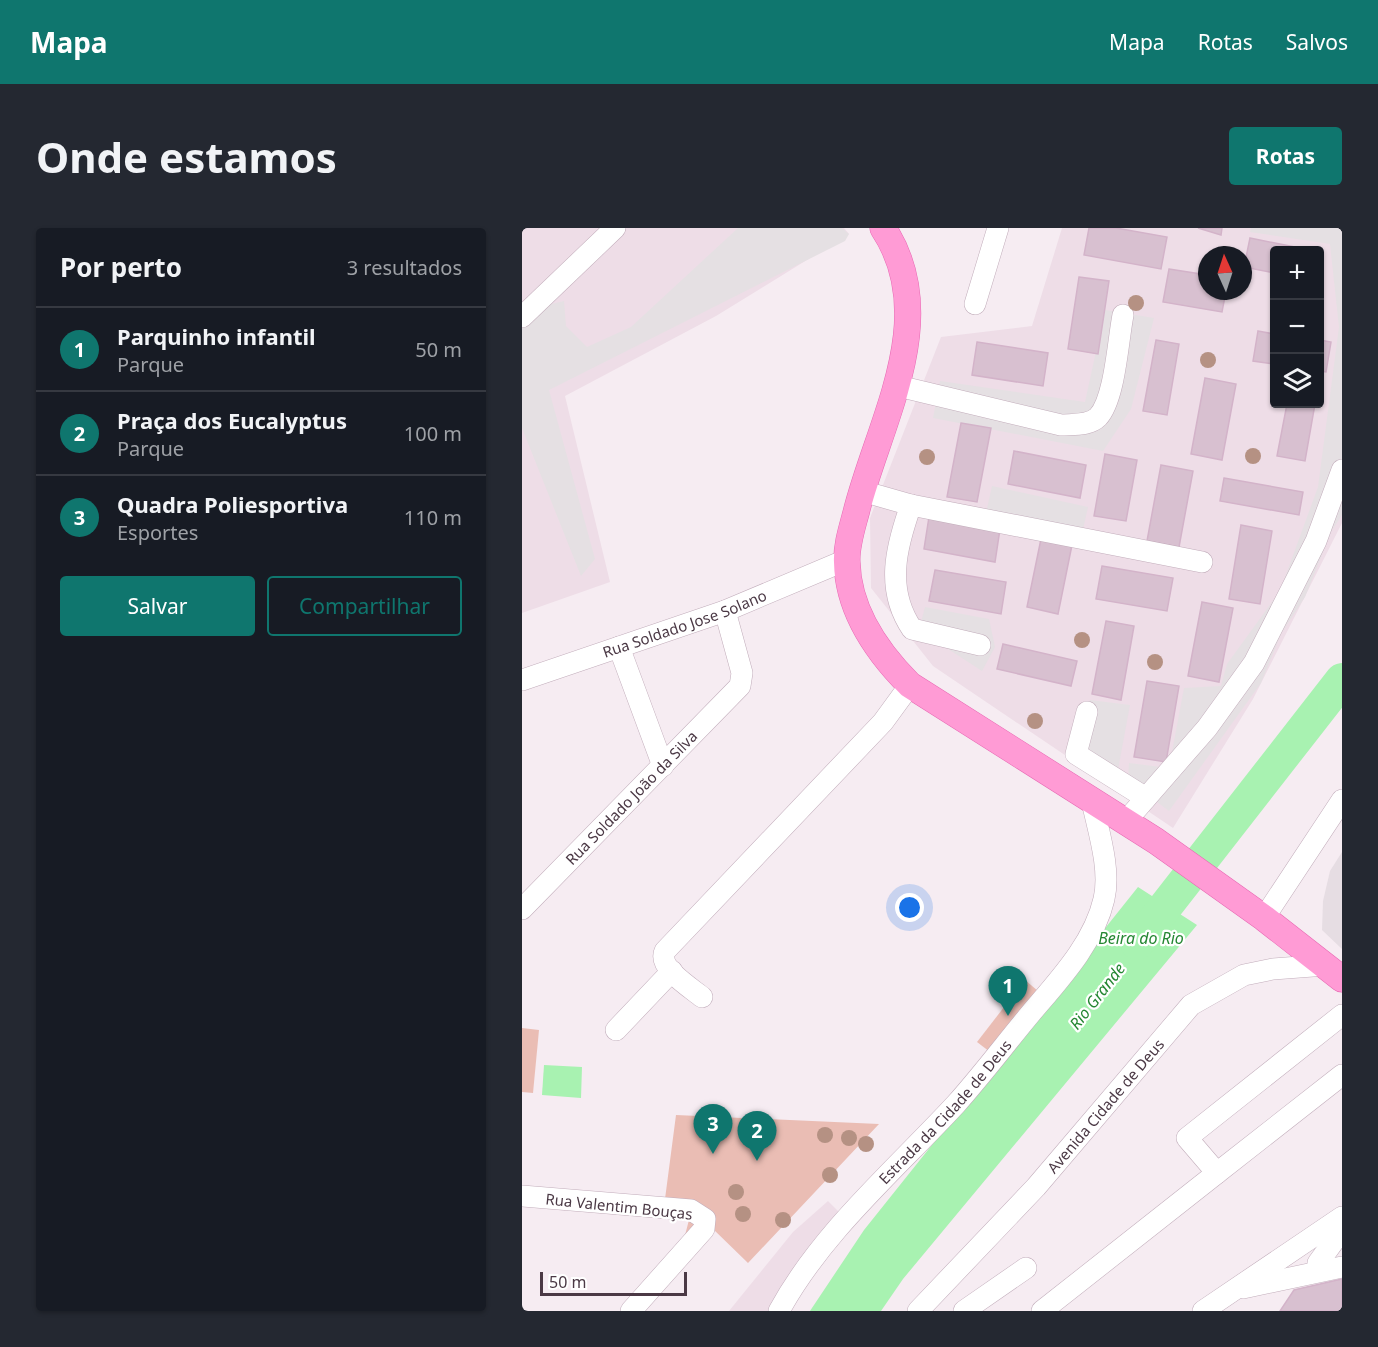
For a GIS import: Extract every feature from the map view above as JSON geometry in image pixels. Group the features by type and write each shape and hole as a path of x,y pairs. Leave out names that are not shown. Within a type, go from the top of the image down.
{"main road":[{"path":"883,228 902,274 907,303 907,340 898,386 862,491 846,560 848,578 864,624 885,661 910,685 1092,801 1137,808 1156,841 1334,972"}],"street":[{"path":"522,317 615,228"},
{"path":"975,304 998,228"},
{"path":"898,386 1061,425 1082,424 1097,418 1106,404 1123,315"},
{"path":"1087,712 1076,754 1137,808 1207,728 1254,663 1316,541 1342,470"},
{"path":"862,491 911,505 1202,562"},
{"path":"911,505 899,540 894,571 896,594 904,617 912,629 980,645"},
{"name":"Rua Soldado Jose Solano","path":"522,680 725,610 846,560"},
{"name":"Rua Soldado João da Silva","path":"522,909 740,686 742,673 725,610"},
{"path":"619,647 663,766"},
{"path":"702,997 665,964 663,955 883,722 910,685"},
{"path":"1258,914 1342,800"},
{"name":"Estrada da Cidade de Deus","path":"779,1311 797,1281 853,1214 957,1102 1056,983 1093,930 1105,897 1105,882 1092,801"},
{"name":"Avenida Cidade de Deus","path":"918,1311 1036,1187 1191,1005 1244,975 1273,969 1334,972"},
{"path":"616,1030 672,971"},
{"path":"1217,1173 1187,1138 1342,1015"},
{"path":"1042,1311 1342,1075"},
{"name":"Rua Valentim Bouças","path":"522,1196 691,1210 705,1219 704,1229 631,1311"},
{"path":"1203,1311 1342,1217"},
{"path":"1318,1263 1342,1230"},
{"path":"1234,1290 1342,1266"},
{"path":"964,1311 1026,1268"}],"shaded area":[{"path":"522,228 844,228 849,234 716,316 565,396 610,582 522,613"},
{"path":"738,228 842,228 849,234 845,241 549,390 595,559 581,576 522,428 522,311 564,301 566,326 587,347 631,327"},
{"path":"1062,228 1342,228 1342,523 1253,699 1173,828 933,666 871,588 870,518 941,337 1032,326"},
{"path":"1251,228 1342,228 1342,515 1331,532 1305,597 1281,634 1261,683 1169,811 1128,780 1129,763 1169,768 1184,688 1221,686 1227,664 1280,591 1318,487 1339,327 1330,244 1250,232"},
{"path":"1105,310 1154,318 1131,409 1103,451 933,418 940,381 1085,402"},
{"path":"992,486 1088,507 1080,543 984,522"},
{"path":"925,607 989,619 995,647 982,671 919,630"},
{"path":"1090,700 1130,705 1117,775 1075,745"},
{"path":"1342,852 1342,949 1322,930 1323,901 1330,871"},
{"path":"1025,980 1038,991 990,1052 977,1042"},
{"path":"522,1028 539,1030 533,1093 522,1092"},
{"path":"676,1115 879,1124 748,1263 712,1228 683,1243 690,1216 665,1199"},
{"path":"828,1201 842,1215 772,1311 729,1311 793,1232"}],"water":[{"name":"Beira do Rio","path":"1138,887 1197,925 903,1279 881,1311 810,1311 864,1230"},
{"path":"544,1065 582,1067 581,1098 542,1095"}],"building":[{"path":"1089,228 1116,228 1167,237 1161,269 1084,255"},
{"path":"1198,228 1222,228 1221,235"},
{"path":"1250,238 1290,246 1270,246 1270,272 1252,269 1252,246 1248,246"},
{"path":"1169,269 1198,274 1198,300 1224,300 1222,312 1163,302"},
{"path":"1079,277 1109,281 1098,354 1068,349"},
{"path":"1258,331 1270,333 1270,363 1253,361"},
{"path":"1156,340 1179,344 1167,415 1143,411"},
{"path":"1324,341 1331,342 1326,372 1324,372"},
{"path":"977,342 1048,353 1043,386 972,375"},
{"path":"1205,378 1236,384 1222,460 1191,454"},
{"path":"1286,408 1314,408 1305,461 1277,456"},
{"path":"961,423 991,428 977,502 947,497"},
{"path":"1014,451 1086,465 1080,498 1008,484"},
{"path":"1105,454 1137,460 1126,521 1094,516"},
{"path":"1161,465 1193,471 1179,547 1147,541"},
{"path":"1224,478 1303,492 1299,515 1220,501"},
{"path":"929,517 1000,529 995,562 924,549"},
{"path":"1241,525 1272,531 1260,604 1229,599"},
{"path":"1041,539 1072,545 1058,614 1027,607"},
{"path":"1102,566 1173,578 1167,611 1096,599"},
{"path":"935,570 1006,582 1001,614 929,601"},
{"path":"1202,602 1233,608 1219,682 1188,676"},
{"path":"1106,621 1134,626 1121,700 1092,694"},
{"path":"1003,644 1077,661 1071,686 997,669"},
{"path":"1147,681 1179,686 1166,762 1134,757"},
{"path":"1342,1279 1342,1311 1280,1311 1294,1290"}],"waterway":[{"name":"Rio Grande","path":"1137,943 1342,680"}],"place":[{"name":"Parquinho infantil","path":"1008,1016"},
{"name":"Quadra Poliesportiva","path":"713,1154"},
{"name":"Praça dos Eucalyptus","path":"757,1161"}]}
